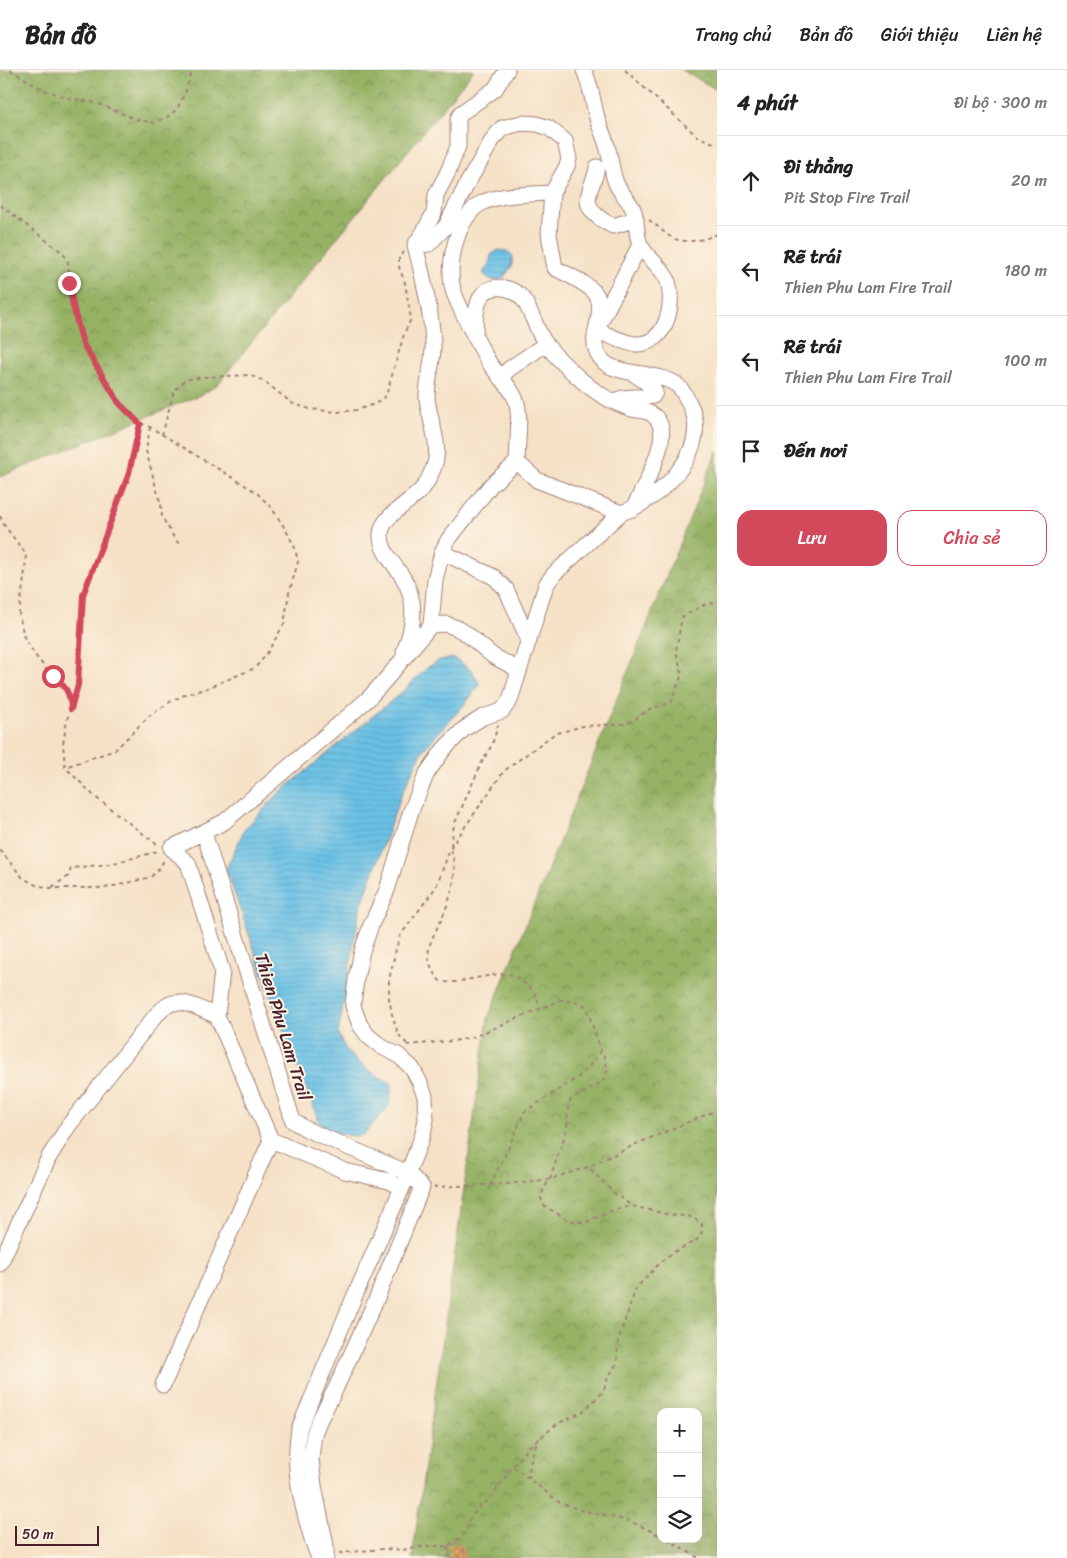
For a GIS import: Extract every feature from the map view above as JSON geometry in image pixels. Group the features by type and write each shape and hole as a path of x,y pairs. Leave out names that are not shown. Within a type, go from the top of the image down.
{"street":[{"path":"400,662 411,633 414,612 413,601 402,575 385,552 381,540 381,530 393,514 423,489 435,466 436,450 427,398 427,382 432,362 433,343 426,291 415,245 434,213 436,195 448,172 458,146 458,119 461,113 495,90 507,70"},
{"path":"584,70 592,92 597,119 608,149 615,182 632,207 640,245 666,278 670,306 668,319 662,331 652,340 637,344 620,340 596,330"},
{"path":"324,1556 314,1546 297,1470 296,1447 299,1429 348,1309 402,1188 426,1120 425,1096 412,1068 398,1055 382,1047 368,1036 360,1025 353,1006 362,951 371,925 387,890 411,812 426,773 444,749 464,729 483,717 502,711 510,700 546,585 554,574 627,512 658,492 680,470 695,430 695,418 692,408 678,386 666,379 653,375 610,366 598,356 594,338 599,311 598,298 585,285 555,268 549,234 552,193 569,159 565,141 544,126 522,123 502,128 493,138 446,226 429,244 415,245"},
{"path":"596,167 596,178 588,196 590,209 601,220 613,226 636,219"},
{"path":"402,1188 389,1181 345,1171 271,1140 217,1016 222,971 188,863 171,848 224,822 311,749 369,698 431,625 435,580 442,552 448,540 491,485 517,462 518,413 516,398 489,362 454,293 451,269 460,227 467,214 482,202 552,193"},
{"path":"596,330 640,245"},
{"path":"475,336 476,306 485,292 492,288 504,288 514,291 522,299 546,344 581,380 615,402 653,415 658,420 662,429 660,446 652,469 627,512"},
{"path":"500,378 509,369 546,344"},
{"path":"615,402 620,398 647,398 653,396 655,392 650,385 630,371"},
{"path":"517,462 537,480 627,512"},
{"path":"442,552 494,577 506,589 529,640"},
{"path":"431,625 446,624 457,628 468,634 493,656 519,670"},
{"name":"Thien Phu Lam Trail","path":"204,833 293,1121 308,1130 408,1173 422,1187"},
{"path":"0,1264 49,1158 69,1125 156,1015 169,1004 179,1002 217,1016"},
{"path":"163,1386 271,1140"},
{"path":"324,1556 314,1486 312,1459 314,1434 376,1300 422,1187"}],"path":[{"path":"10,70 42,90 96,104 135,119 153,123 171,115 178,107 186,91 192,70"},
{"path":"625,70 698,137 717,144"},
{"path":"0,205 63,254 68,262 71,295 83,344 119,403 140,424 162,434 256,492 286,530 295,548 298,562 289,593 284,624 266,656 256,668 206,689 186,694 168,703 149,716 115,750 65,767"},
{"path":"636,219 646,218 672,237 691,241 717,234"},
{"path":"162,434 174,391 185,380 203,377 249,375 264,381 293,404 310,409 337,412 356,410 375,404 386,396 404,334 411,319 405,283 399,267 399,257 415,245"},
{"path":"140,424 129,473 83,595 78,685 67,720 63,744 65,767 94,796 155,843 171,848"},
{"path":"150,427 146,451 161,505 162,517 181,547"},
{"path":"0,516 4,525 26,554 19,614 24,637 40,662 66,687 71,709"},
{"path":"451,846 504,771 554,734 583,726 627,724 652,708 671,703 682,674 676,651 682,617 717,602"},
{"path":"410,1049 398,1034 392,1014 389,980 391,965 400,936 436,887 450,850 454,825 482,762 492,745 502,711"},
{"path":"0,850 23,878 36,885 50,888 105,888 151,877 160,868 171,848"},
{"path":"50,888 69,876 71,868 110,864 171,848"},
{"path":"450,850 455,860 454,879 448,905 428,948 430,968 439,980 446,982 474,978 514,976 532,988 536,994 539,1009"},
{"path":"407,1045 473,1038 561,1000 576,1002 586,1006 601,1051 606,1058 607,1071 598,1085 576,1096 570,1102 567,1129 550,1179 543,1190 541,1198 543,1205 566,1219 577,1222 586,1222 614,1210 632,1206"},
{"path":"490,1185 524,1112 577,1078 588,1069 601,1051"},
{"path":"422,1187 490,1185 550,1179 588,1167 634,1145 717,1110"},
{"path":"324,1556 383,1549 402,1550 426,1546 446,1546 456,1541 464,1534 469,1520 480,1506 490,1499 513,1466 540,1436 557,1424 582,1412 603,1392 608,1378 617,1363 618,1341 636,1288 662,1261 674,1252 697,1240 702,1232 702,1224 692,1217 666,1214 632,1206 614,1193 588,1167"},
{"path":"529,1479 529,1471 540,1436"},
{"path":"513,1466 560,1503 630,1521 657,1534"},
{"path":"674,1543 699,1558"},
{"path":"446,1546 449,1558"}],"green space":[{"path":"0,70 474,70 218,384 205,393 0,477"},
{"path":"682,70 717,70 717,90"},
{"path":"717,451 717,1558 412,1558 488,1018"}],"water":[{"path":"498,250 507,251 513,256 511,268 501,280 493,280 483,273 489,264 491,255"},
{"path":"454,658 471,670 480,684 465,704 423,750 402,793 360,909 338,1034 347,1052 368,1070 392,1084 389,1106 363,1135 355,1136 331,1132 319,1122 269,992 226,869 244,830 279,793 401,693 428,667 440,660"}],"building":[{"path":"458,1543 463,1548 465,1558 451,1558 448,1546"}],"route":[{"path":"53,676 66,687 71,709 78,685 83,595 124,489 140,424 119,403 83,344 69,283"}]}
